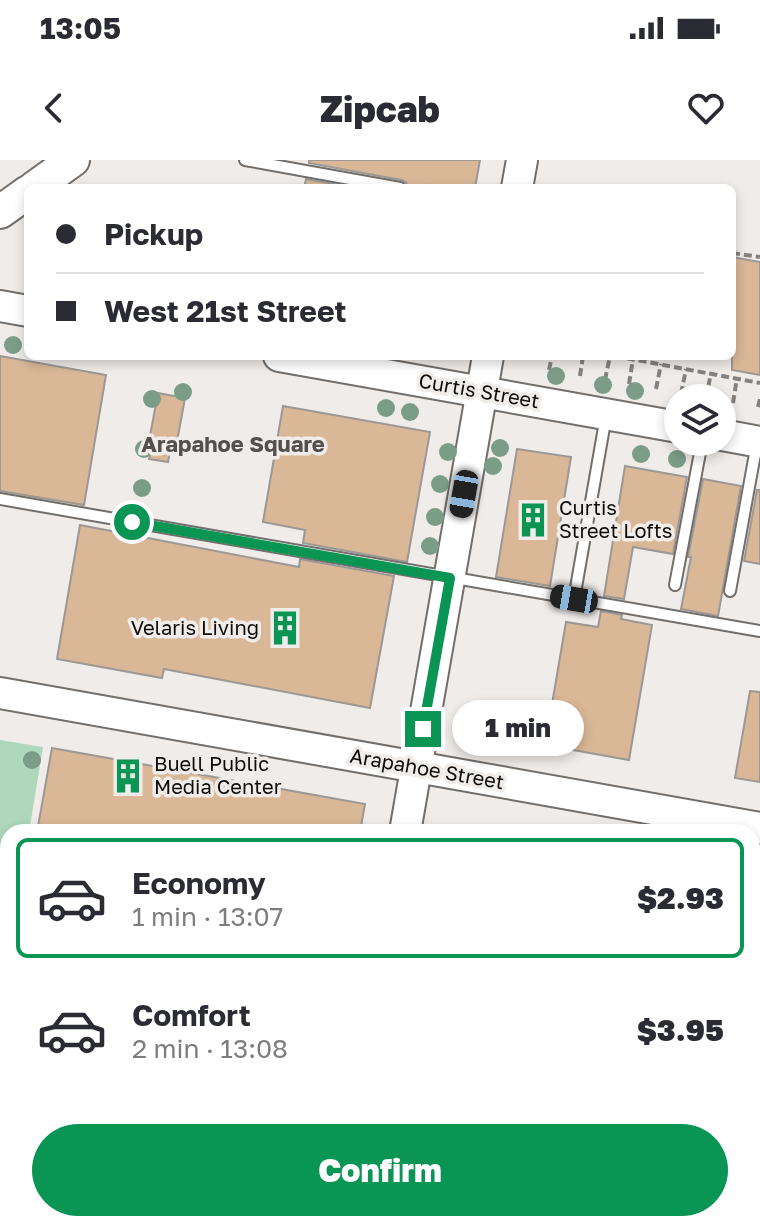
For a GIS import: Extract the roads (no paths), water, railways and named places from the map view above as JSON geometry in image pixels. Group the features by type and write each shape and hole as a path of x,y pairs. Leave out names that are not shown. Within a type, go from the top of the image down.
{"main road":[{"path":"40,184 73,160"},
{"path":"0,212 24,195"}],"street":[{"path":"518,184 522,160"},
{"path":"0,306 24,310"},
{"name":"Curtis Street","path":"302,360 664,424"},
{"path":"406,824 487,360"},
{"path":"736,437 759,441"},
{"name":"Arapahoe Street","path":"0,693 737,824"}],"lane":[{"path":"245,160 378,184"},
{"path":"574,599 606,414"},
{"path":"730,591 759,441"},
{"path":"675,585 699,456"},
{"path":"0,499 760,631"}],"place":[{"name":"Curtis Street Lofts","path":"533,520"},
{"name":"Velaris Living","path":"285,628"},
{"name":"Buell Public Media Center","path":"128,776"}],"district":[{"name":"Arapahoe Square","path":"233,444"}]}
